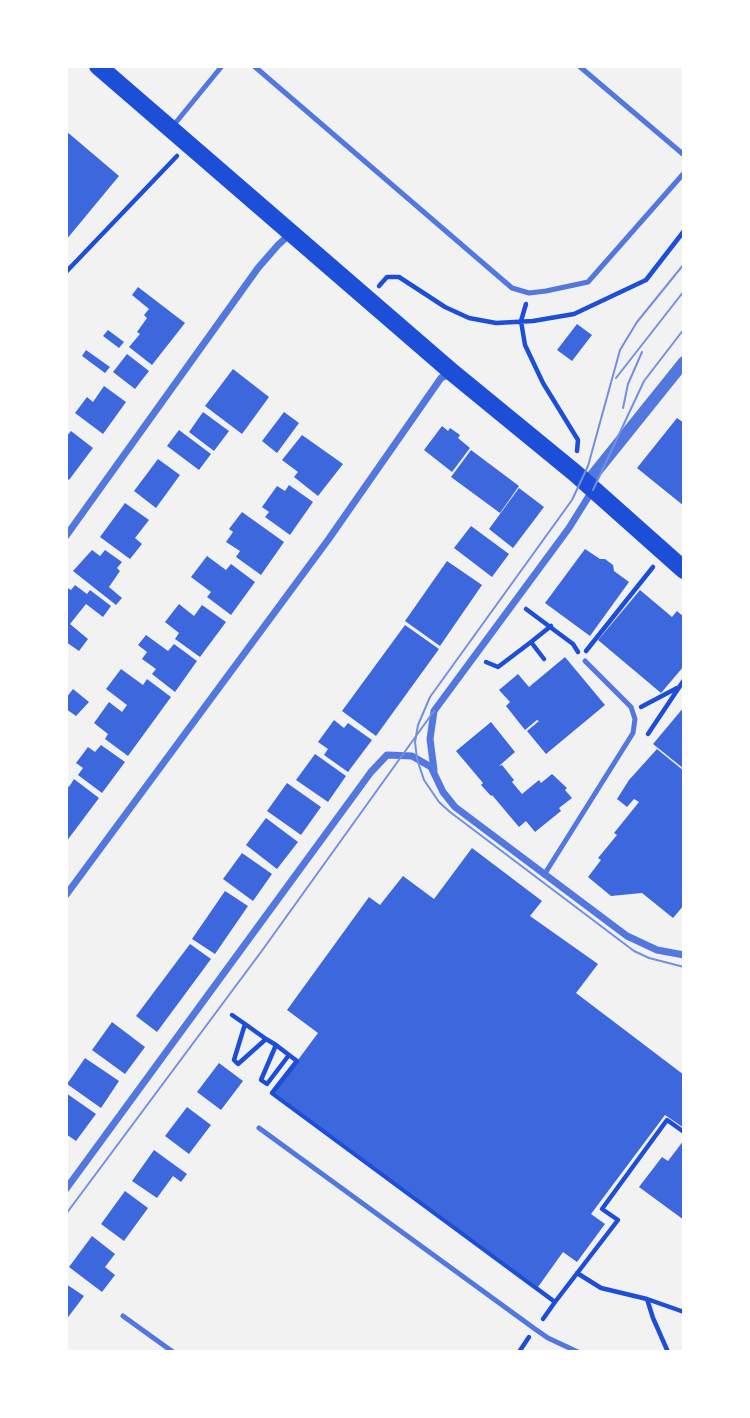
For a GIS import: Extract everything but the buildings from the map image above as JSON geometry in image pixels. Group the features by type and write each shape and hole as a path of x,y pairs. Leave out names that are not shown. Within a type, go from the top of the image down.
{"main road":[{"path":"97,66 684,570"}],"street":[{"path":"66,536 258,268 291,233"},
{"path":"684,362 584,482 569,528 434,711 430,739 434,770 443,792 455,807 627,936 657,950 684,955"},
{"path":"66,895 328,540 441,378 453,373"},
{"path":"66,1189 371,772 387,755 411,756 434,770"}],"lane":[{"path":"170,130 222,66"},
{"path":"254,66 512,288 529,293 546,292 588,282 684,173"},
{"path":"579,66 684,155"},
{"path":"544,875 632,733 635,719 631,707 583,659"},
{"path":"260,1128 535,1329 578,1352"},
{"path":"123,1315 173,1352"}],"path":[{"path":"66,272 187,145"},
{"path":"368,299 387,277 399,277 445,307 469,318 496,323 574,314 646,280 684,232"},
{"path":"529,293 521,321 525,345 542,383 578,440 584,482"},
{"path":"583,659 664,553"},
{"path":"515,601 573,643"},
{"path":"475,657 498,667 551,626"},
{"path":"531,642 544,659"},
{"path":"632,712 678,688"},
{"path":"232,1015 297,1061 271,1093 555,1302"},
{"path":"245,1024 234,1060 238,1064 266,1038"},
{"path":"276,1045 261,1080 267,1084 289,1055"},
{"path":"519,1352 618,1220 602,1209 667,1120 684,1132"},
{"path":"576,1273 601,1287 684,1312"},
{"path":"648,1299 668,1352"}],"tram line":[{"path":"684,264 637,322 620,350 588,466 572,500 430,697 418,725 415,742 424,780 439,802 450,812 634,951 684,967"},
{"path":"616,378 684,291"},
{"path":"593,490 644,381 684,329"},
{"path":"623,408 628,384 642,352"},
{"path":"66,1214 261,952 434,711"}]}
